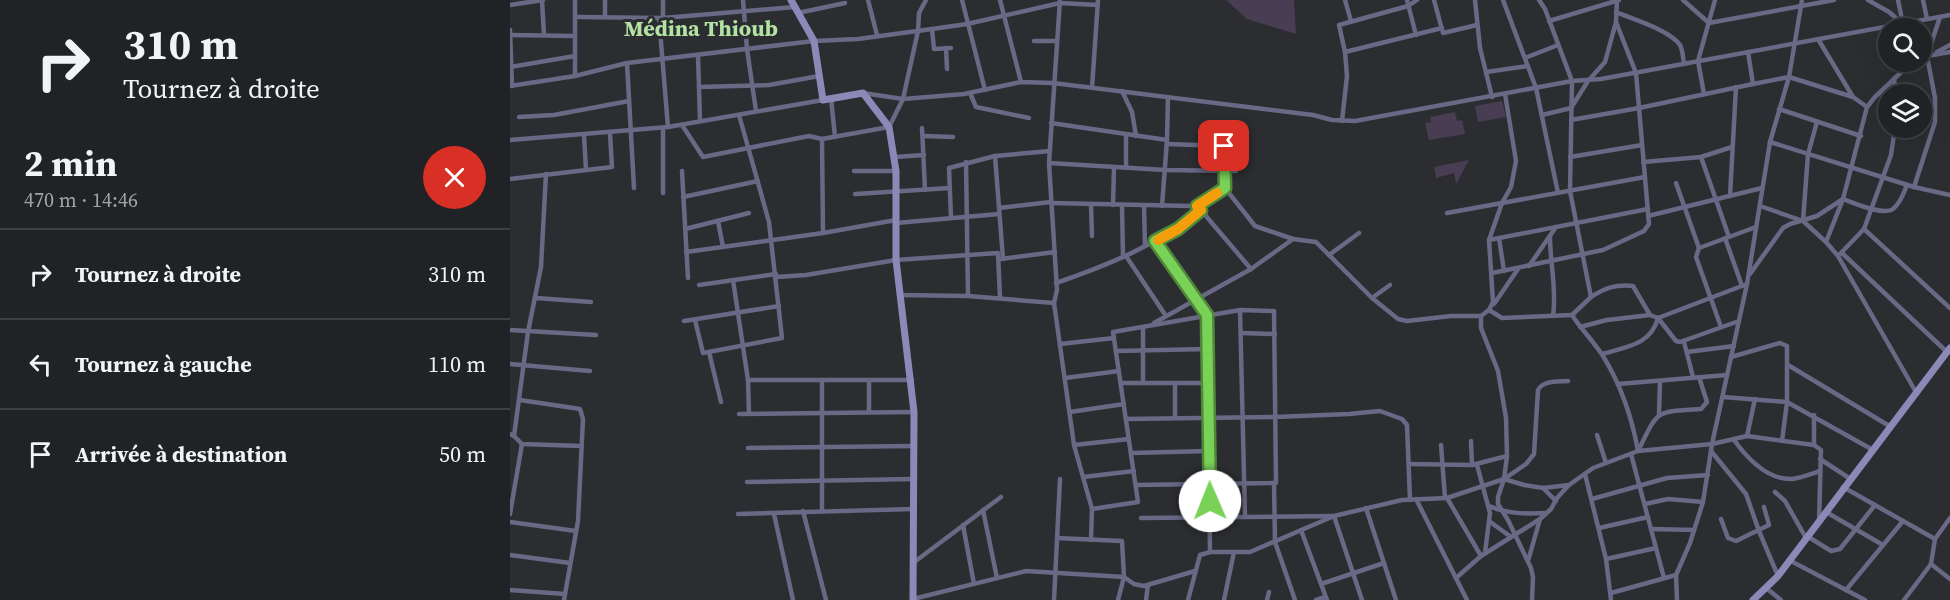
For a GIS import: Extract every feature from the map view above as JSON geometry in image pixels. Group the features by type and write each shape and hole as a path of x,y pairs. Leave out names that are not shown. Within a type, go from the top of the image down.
{"street":[{"path":"510,4 543,0 544,35"},
{"path":"575,0 575,76"},
{"path":"605,0 605,17"},
{"path":"663,0 661,18 666,128 663,193"},
{"path":"743,0 756,111"},
{"path":"868,0 877,35"},
{"path":"889,127 903,99 918,31 919,13 926,0"},
{"path":"962,0 985,90"},
{"path":"999,0 1021,82"},
{"path":"1345,0 1352,21"},
{"path":"1342,121 1347,76 1339,25 1417,0"},
{"path":"1434,0 1443,33 1477,25"},
{"path":"1475,0 1480,48 1492,97"},
{"path":"1503,0 1536,88 1558,193"},
{"path":"1539,0 1572,81 1570,191 1591,297"},
{"path":"1542,115 1571,108 1588,81 1605,62 1616,22 1618,0 1549,21"},
{"path":"1683,0 1709,23"},
{"path":"1704,94 1698,61 1715,0"},
{"path":"1709,23 1802,3 1834,0"},
{"path":"1868,0 1896,18"},
{"path":"1898,0 1902,18"},
{"path":"1923,0 1927,18"},
{"path":"1060,2 1049,163 1056,283 1054,303 1074,445 1092,509 1090,540"},
{"path":"510,30 511,86 575,76 627,63 814,41 858,39 967,24 1060,2 1098,2 1092,88"},
{"path":"576,17 661,18 845,3"},
{"path":"1407,3 1416,35"},
{"path":"1749,275 1770,142 1789,77 1802,3"},
{"path":"795,7 814,41 819,76 827,99 835,137"},
{"path":"1616,12 1670,37 1680,45 1684,64"},
{"path":"1932,18 1950,15"},
{"path":"1932,41 1940,17"},
{"path":"1492,273 1603,250 1644,231 1649,224 1636,73 1616,22"},
{"path":"1345,52 1442,28"},
{"path":"510,140 666,128 864,93 903,99 970,93 1021,82 1053,83 1342,121 1376,118 1572,81 1588,81 1636,73 1878,28"},
{"path":"932,29 934,49 948,48 947,69"},
{"path":"510,35 576,36"},
{"path":"1818,39 1853,97"},
{"path":"1034,41 1056,41"},
{"path":"1525,58 1558,45"},
{"path":"1932,54 1950,45"},
{"path":"1748,52 1753,84"},
{"path":"1932,55 1950,52"},
{"path":"698,55 700,122"},
{"path":"511,66 575,56"},
{"path":"627,63 634,188"},
{"path":"1486,72 1528,66"},
{"path":"1826,242 1843,200 1867,107 1901,72"},
{"path":"1914,187 1935,122 1935,98 1930,72"},
{"path":"699,87 752,86 819,76"},
{"path":"1571,120 1789,77 1853,97 1867,107"},
{"path":"1894,79 1895,84"},
{"path":"1730,196 1736,87"},
{"path":"1122,92 1132,112 1136,136"},
{"path":"864,93 889,127 895,157 896,260 914,412 913,600 1026,571 1124,577 1134,584 1148,585 1195,571"},
{"path":"970,93 976,107 1029,118"},
{"path":"1505,94 1516,161 1511,187 1502,203 1489,240 1492,273 1491,308 1502,318 1572,315 1591,297 1613,285 1633,286 1650,315"},
{"path":"1162,207 1168,97"},
{"path":"519,117 554,115 629,101"},
{"path":"1779,109 1861,136"},
{"path":"695,320 703,353 782,339 772,240 739,114"},
{"path":"1803,221 1808,154 1817,122"},
{"path":"1051,123 1167,142 1224,146 1225,188 1256,226 1293,239 1316,242 1372,298 1398,320 1481,316 1491,308 1518,268"},
{"path":"682,125 703,157 808,136 822,139 889,127"},
{"path":"922,128 925,190"},
{"path":"510,179 612,167 610,133"},
{"path":"585,135 586,170"},
{"path":"1126,135 1126,168"},
{"path":"923,136 953,138"},
{"path":"1840,254 1864,229 1891,155 1894,138"},
{"path":"822,139 823,233"},
{"path":"1770,142 1907,185 1950,195"},
{"path":"1570,157 1642,145"},
{"path":"1643,162 1701,157 1732,147"},
{"path":"951,218 949,168 995,156 1050,151"},
{"path":"895,157 924,155"},
{"path":"995,156 999,211 1000,298"},
{"path":"1701,157 1744,285"},
{"path":"966,162 968,296"},
{"path":"1049,163 1165,170 1236,171"},
{"path":"1113,205 1114,167"},
{"path":"682,171 688,278"},
{"path":"854,171 896,171"},
{"path":"546,174 541,267 528,332 520,400 512,435 522,444 581,446"},
{"path":"1447,213 1645,177"},
{"path":"683,197 758,181"},
{"path":"1676,183 1699,248 1696,257 1721,327"},
{"path":"1677,600 1676,575 1703,502 1712,444 1734,346 1744,285 1749,275 1783,228 1790,224 1817,216 1843,200 1886,212 1894,208 1907,185"},
{"path":"855,194 950,188"},
{"path":"1056,283 1107,266 1178,229 1199,208 1225,188"},
{"path":"1489,240 1576,223 1684,207 1762,188"},
{"path":"686,252 896,221 967,217 1051,202 1199,208 1251,269"},
{"path":"1091,204 1092,236"},
{"path":"1122,205 1125,257 1166,316"},
{"path":"1144,206 1145,246"},
{"path":"1753,600 1778,576 1850,478 1949,351 1803,221 1760,206"},
{"path":"685,229 749,213"},
{"path":"718,221 723,247"},
{"path":"1529,266 1556,227"},
{"path":"1699,248 1756,227"},
{"path":"1864,229 1950,308"},
{"path":"1329,255 1359,233"},
{"path":"1550,237 1550,262 1555,292 1553,316"},
{"path":"1499,238 1504,271"},
{"path":"1146,326 1251,269 1293,239"},
{"path":"1155,241 1207,315 1210,552"},
{"path":"1000,259 1054,252"},
{"path":"699,285 733,280 806,275 896,260 998,253 1000,259"},
{"path":"1840,254 1917,394"},
{"path":"733,280 747,380 749,414"},
{"path":"1372,298 1390,285"},
{"path":"1658,318 1744,285"},
{"path":"900,296 968,296 1054,303"},
{"path":"536,298 591,302"},
{"path":"684,321 779,306"},
{"path":"1240,310 1245,517"},
{"path":"1092,509 1138,502 1113,332 1240,310 1275,310 1275,542 1295,600"},
{"path":"1572,315 1602,354 1618,384 1635,432 1638,451"},
{"path":"1580,327 1607,320 1650,315 1658,318 1676,341 1684,342 1739,320"},
{"path":"1481,316 1481,328 1498,371 1506,418 1507,456 1504,479 1498,497 1501,511 1508,520 1513,536 1528,561 1533,577 1532,600"},
{"path":"1602,354 1639,343 1649,337 1655,330 1658,318"},
{"path":"1143,383 1146,326"},
{"path":"510,330 596,335"},
{"path":"1241,333 1275,334"},
{"path":"1060,344 1114,338"},
{"path":"1638,451 1654,419 1659,414 1666,411 1701,409 1707,402 1684,342"},
{"path":"1731,357 1780,343 1787,346 1788,402 1782,441"},
{"path":"1687,352 1734,346"},
{"path":"1116,351 1208,349"},
{"path":"709,352 721,402"},
{"path":"510,364 590,371"},
{"path":"1788,365 1891,427"},
{"path":"1065,378 1119,371"},
{"path":"1618,384 1727,375"},
{"path":"747,380 912,380"},
{"path":"822,380 822,510"},
{"path":"868,380 869,412"},
{"path":"1188,600 1200,555 1210,552 1250,552 1334,516 1413,500 1446,498 1504,479 1526,464 1534,454 1540,385 1568,381"},
{"path":"1659,414 1660,381"},
{"path":"1121,383 1208,383"},
{"path":"1175,383 1175,418"},
{"path":"1723,397 1788,402 1873,450"},
{"path":"1747,436 1755,399"},
{"path":"510,590 564,597 576,531 583,419 580,409 520,400"},
{"path":"1070,412 1124,404"},
{"path":"1126,419 1275,417 1349,414 1364,411 1380,411 1402,419 1407,425 1413,500 1467,600"},
{"path":"739,414 914,412"},
{"path":"1814,415 1814,445"},
{"path":"1597,435 1606,463"},
{"path":"1456,578 1483,554 1540,519 1569,486 1585,474 1638,451 1712,444 1747,436 1814,445 1821,450 1818,521"},
{"path":"1074,445 1129,439"},
{"path":"1734,440 1746,455 1766,472 1789,479 1820,471"},
{"path":"1471,441 1475,465 1489,506 1489,521 1483,554"},
{"path":"510,514 522,444"},
{"path":"1441,445 1446,498 1483,554"},
{"path":"748,448 914,446"},
{"path":"1131,453 1209,451"},
{"path":"1711,451 1746,494 1778,576"},
{"path":"1631,454 1664,578"},
{"path":"1409,465 1475,465 1507,456"},
{"path":"1820,459 1850,478"},
{"path":"1083,477 1134,471"},
{"path":"1585,474 1606,559 1611,600"},
{"path":"1592,499 1667,478 1708,475"},
{"path":"747,482 914,479"},
{"path":"1054,600 1060,479"},
{"path":"1504,479 1543,488 1569,486"},
{"path":"1136,485 1274,483"},
{"path":"1844,487 1935,539"},
{"path":"1543,488 1556,501"},
{"path":"1775,492 1785,501 1807,537 1831,551 1840,549 1875,505"},
{"path":"913,563 1001,497"},
{"path":"1645,504 1668,499 1703,502"},
{"path":"1489,506 1501,511 1520,514 1546,513"},
{"path":"1721,519 1728,538 1732,541 1769,525 1764,507"},
{"path":"1366,508 1396,600"},
{"path":"738,514 913,509"},
{"path":"983,510 997,578"},
{"path":"803,511 826,600"},
{"path":"1825,512 1883,545"},
{"path":"774,514 793,600"},
{"path":"1141,518 1334,516"},
{"path":"1334,516 1362,600"},
{"path":"1599,528 1648,516"},
{"path":"1904,600 1930,564 1935,539 1950,518"},
{"path":"1528,561 1540,519"},
{"path":"1846,590 1903,520"},
{"path":"1489,521 1513,536"},
{"path":"510,522 576,531"},
{"path":"963,525 974,584"},
{"path":"1651,529 1694,530"},
{"path":"1301,530 1326,598 1316,600"},
{"path":"1057,538 1122,541 1124,577 1118,600"},
{"path":"1606,559 1656,548"},
{"path":"1224,600 1234,552"},
{"path":"510,555 570,563"},
{"path":"1789,560 1864,600"},
{"path":"1321,584 1383,563"},
{"path":"1930,564 1950,579"},
{"path":"1611,593 1676,575"},
{"path":"1146,600 1148,585"},
{"path":"1766,588 1781,600"},
{"path":"1267,600 1269,592"}],"shaded area":[{"path":"1226,0 1294,0 1296,34 1247,19"},
{"path":"1502,101 1506,117 1478,122 1475,106"},
{"path":"1455,112 1457,121 1462,120 1465,134 1429,140 1425,123 1431,122 1430,117"},
{"path":"1469,160 1456,184 1454,173 1436,178 1434,167"}],"slow traffic":[{"path":"1158,240 1178,229 1201,210 1197,206 1217,193"}],"district":[{"name":"Médina Thioub","path":"701,28"}],"route":[{"path":"1210,501 1207,315 1155,241 1178,229 1201,210 1197,206 1225,188 1224,146"}]}
